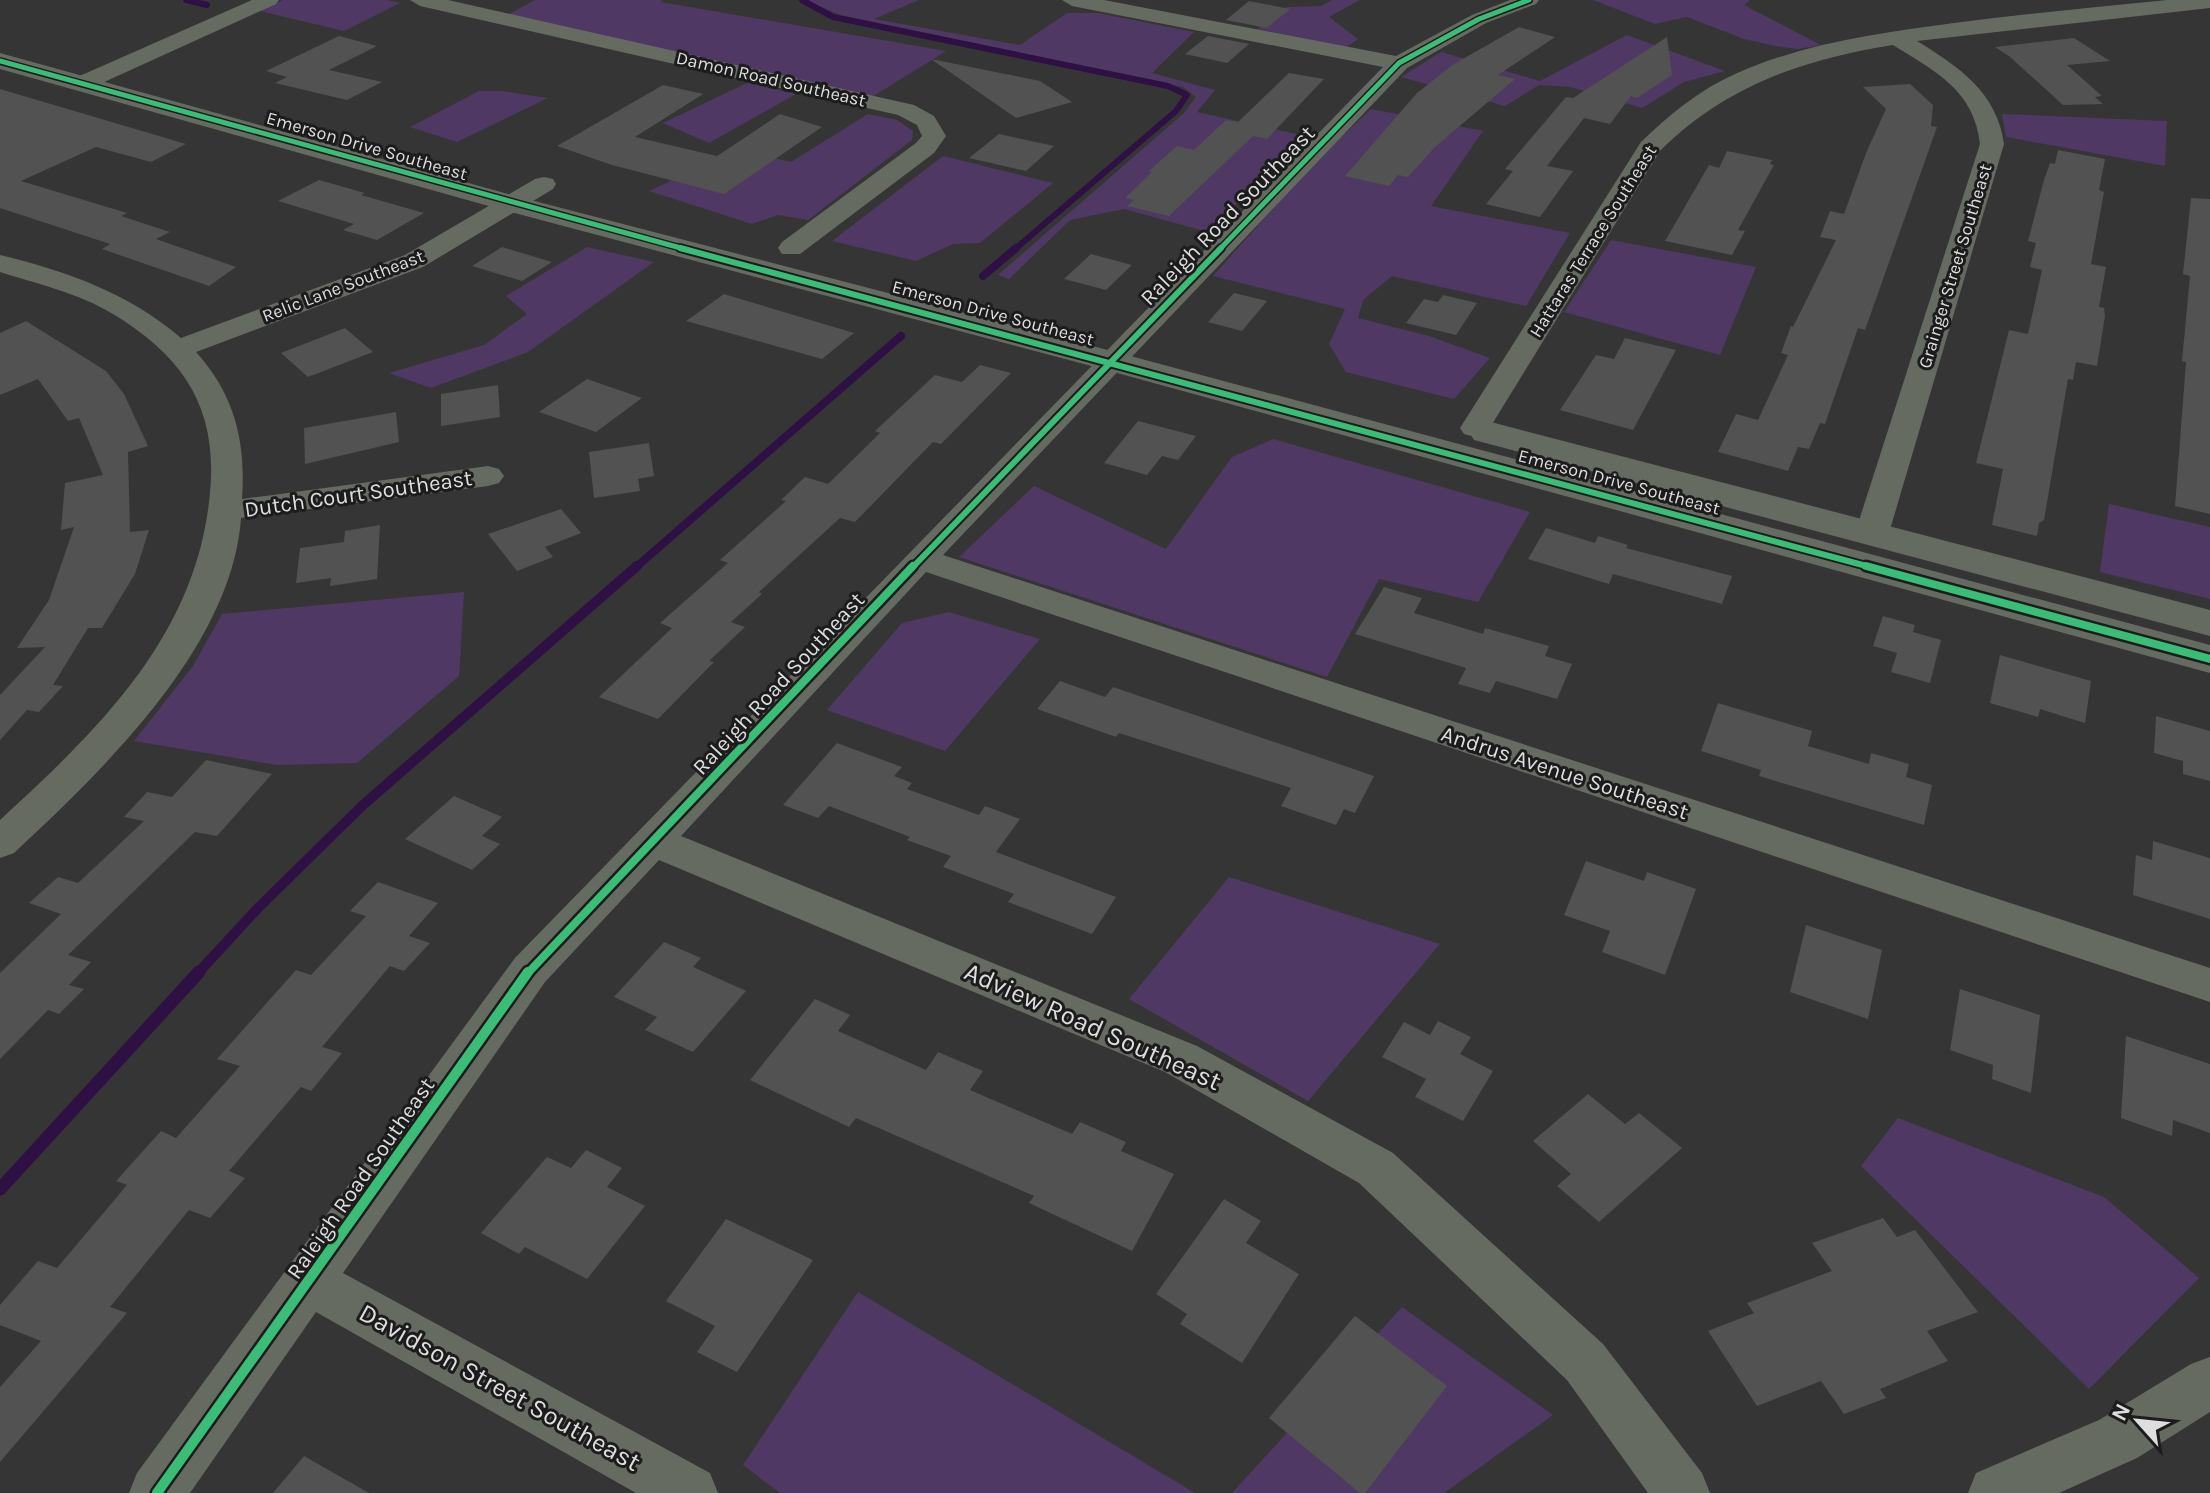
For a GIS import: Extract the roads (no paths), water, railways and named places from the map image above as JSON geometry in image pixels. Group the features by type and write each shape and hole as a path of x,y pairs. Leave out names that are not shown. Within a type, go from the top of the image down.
{"street":[{"path":"83,83 269,0"},
{"name":"Damon Road Southeast","path":"420,0 906,110 926,121 934,136 925,148 791,248"},
{"path":"1072,0 1399,63"},
{"path":"1158,17 1183,0"},
{"name":"Raleigh Road Southeast","path":"157,1493 530,970 920,559 1399,63 1479,19 1529,0"},
{"name":"Hattaras Terrace Southeast","path":"1475,428 1650,147 1675,121 1713,95 1758,72 1832,50 1896,37 2145,4 2210,2"},
{"name":"Grainger Street Southeast","path":"1872,533 1992,144 1992,123 1976,95 1948,70 1896,37"},
{"name":"Emerson Drive Southeast","path":"0,38 791,248 1122,349 2210,659"},
{"name":"Emerson Drive Southeast","path":"0,61 513,204 1122,349 1475,428 2210,623"},
{"name":"Relic Lane Southeast","path":"176,350 414,261 544,184"},
{"path":"0,843 55,793 141,699 174,652 213,572 229,510 225,427 208,387 176,350 132,315 89,293 4,267"},
{"name":"Dutch Court Southeast","path":"229,510 488,476"},
{"name":"Andrus Avenue Southeast","path":"920,559 2210,985"},
{"name":"Adview Road Southeast","path":"653,841 1181,1059 1376,1168 1585,1362 1682,1493"},
{"name":"Davidson Street Southeast","path":"309,1281 690,1493"},
{"path":"1996,1493 2118,1439 2210,1382"}],"waterway":[{"path":"186,0 207,5"},
{"path":"802,0 833,17 1168,86 1187,95 1176,111 1014,250"},
{"path":"983,276 1016,248"},
{"path":"635,568 901,336"},
{"path":"197,974 259,907 363,805 637,566"},
{"path":"0,1189 199,972"}]}
